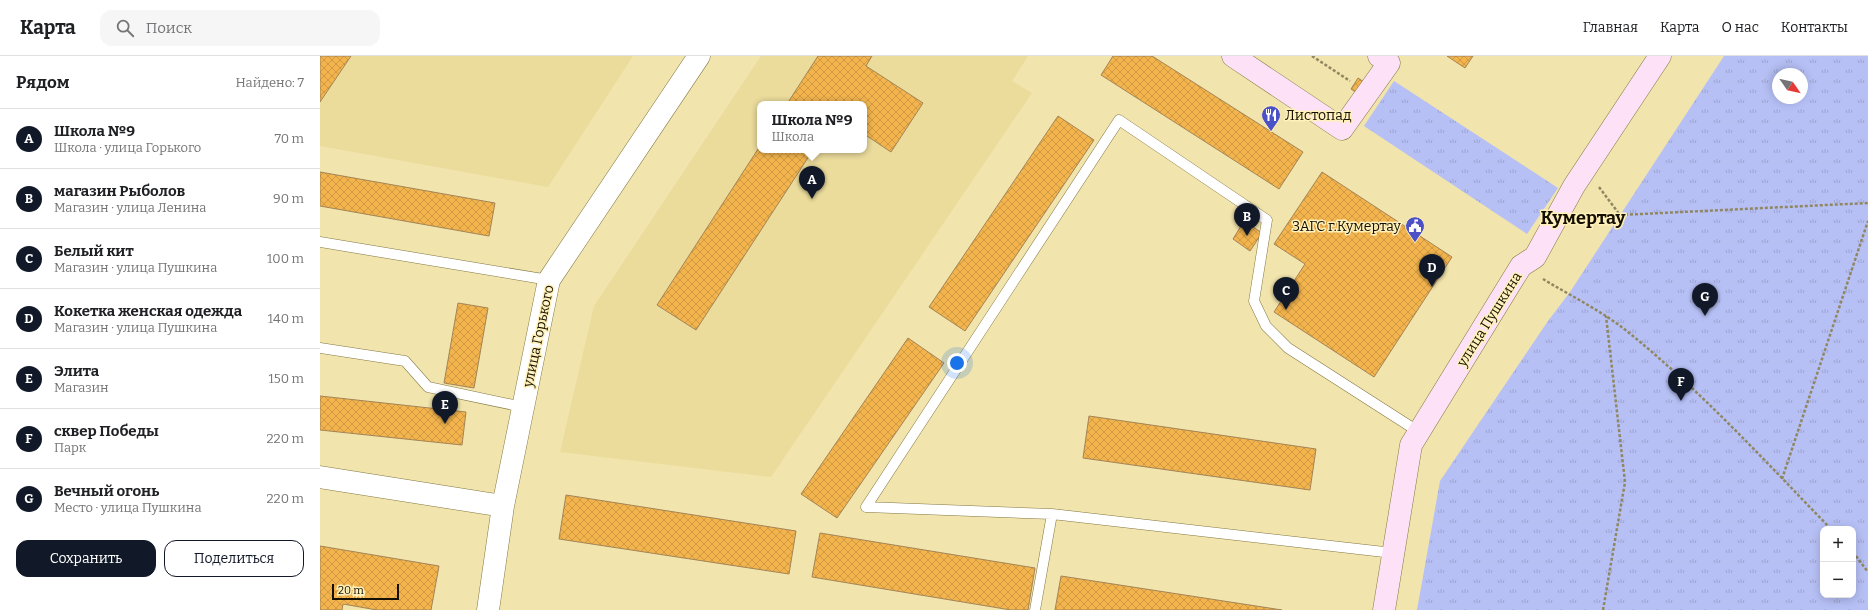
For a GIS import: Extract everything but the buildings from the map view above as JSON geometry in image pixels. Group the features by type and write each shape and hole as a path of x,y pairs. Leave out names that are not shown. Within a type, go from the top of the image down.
{"main road":[{"path":"1233,56 1342,129 1389,63 1379,56"},
{"name":"улица Пушкина","path":"1384,610 1411,445 1522,266 1535,257 1574,186 1660,56"}],"street":[{"name":"улица Горького","path":"488,610 503,506 549,280 699,56"},
{"path":"320,477 503,506"}],"lane":[{"path":"1393,554 1052,514 866,507 1119,120 1267,220 1254,301 1266,326 1288,348 1419,432"},
{"path":"320,242 549,280"},
{"path":"320,348 405,361 428,387 523,407"},
{"path":"1035,610 1052,514"}],"path":[{"path":"1312,56 1352,82"},
{"path":"1586,170 1620,215 1868,203"},
{"path":"1782,478 1868,221"},
{"path":"1522,266 1606,316 1628,331 1720,414 1828,526"},
{"path":"1603,610 1625,482 1606,316"},
{"path":"1856,556 1868,572"}],"shaded area":[{"path":"320,56 633,56 548,187 320,146"},
{"path":"761,56 1028,56 1012,81 1032,93 771,477 560,452 594,306"}],"green space":[{"path":"1724,56 1868,56 1868,610 1417,610 1440,481 1548,321 1570,292"},
{"path":"1394,81 1558,188 1527,234 1364,126"}],"place":[{"name":"Листопад","path":"1271,132"},
{"name":"Школа №9","path":"812,199"},
{"name":"магазин Рыболов","path":"1247,236"},
{"name":"ЗАГС г.Кумертау","path":"1415,243"},
{"name":"Кокетка женская одежда","path":"1432,287"},
{"name":"Белый кит","path":"1286,310"},
{"name":"Вечный огонь","path":"1705,316"},
{"name":"сквер Победы","path":"1681,401"},
{"name":"Элита","path":"445,424"}],"district":[{"name":"Кумертау","path":"1583,218"}]}
